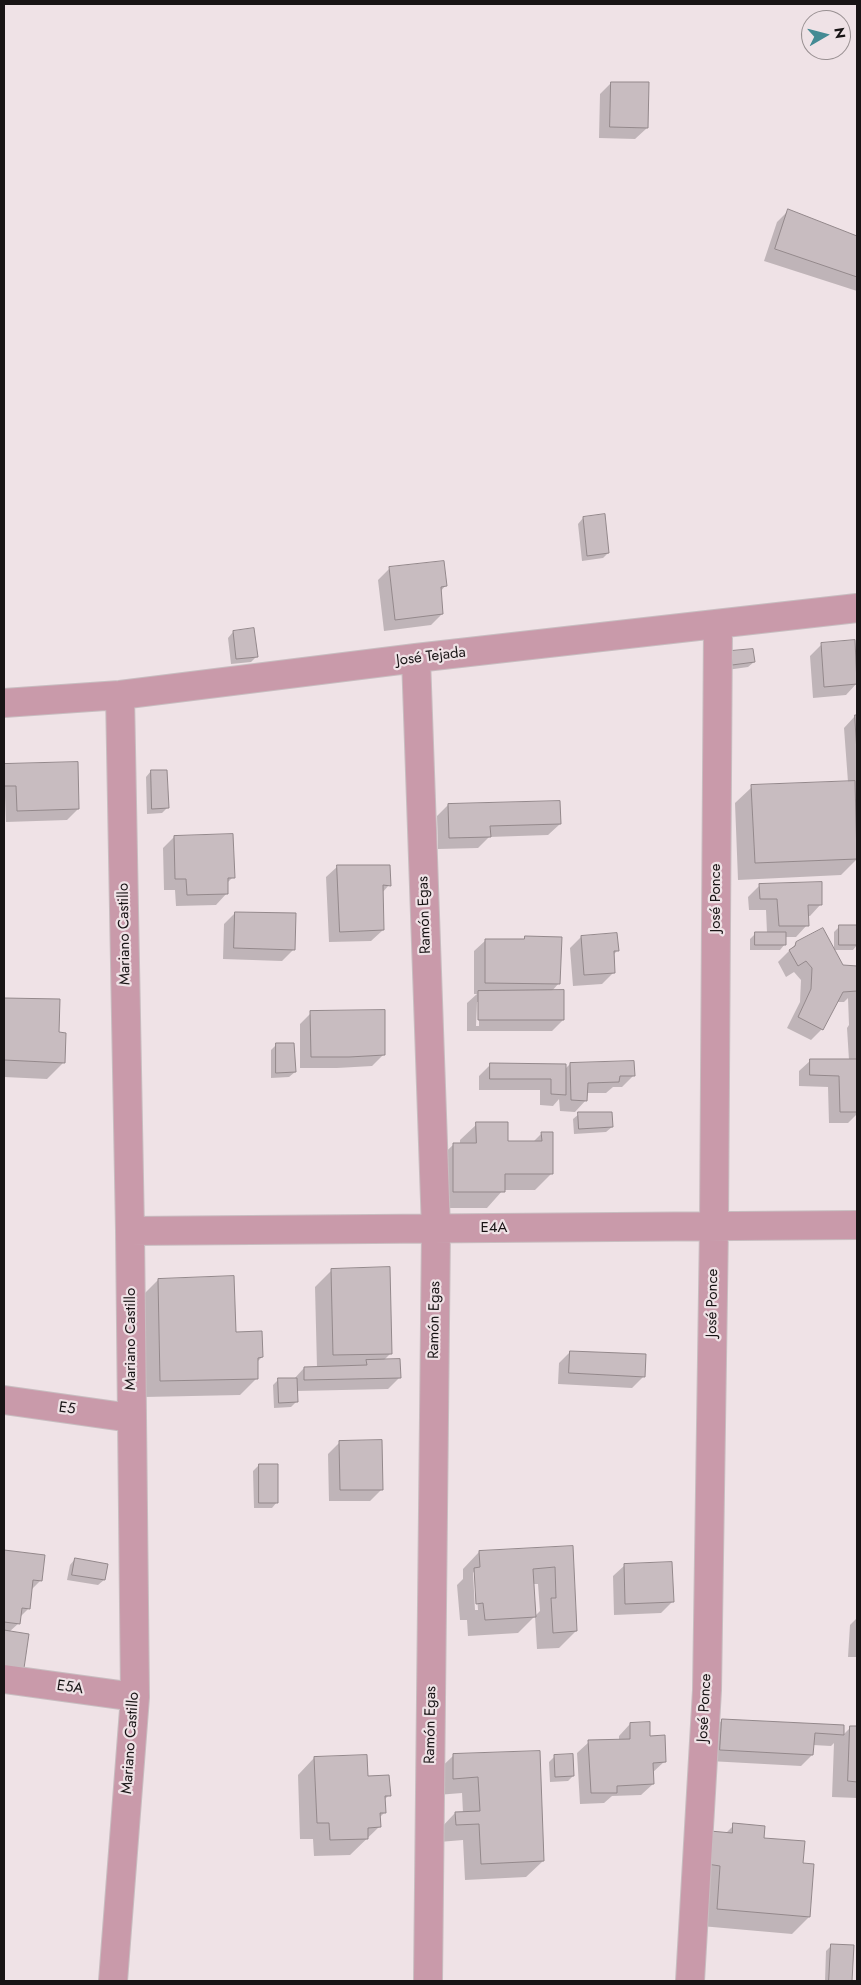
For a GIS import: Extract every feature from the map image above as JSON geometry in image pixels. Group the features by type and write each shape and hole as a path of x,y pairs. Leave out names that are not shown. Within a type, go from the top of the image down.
{"street":[{"name":"José Tejada","path":"4,703 120,695 416,658 857,608"},
{"name":"José Ponce","path":"690,1981 707,1690 714,1226 718,624"},
{"name":"Ramón Egas","path":"416,658 436,1229 428,1981"},
{"name":"Mariano Castillo","path":"113,1981 135,1697 130,1230 120,695"},
{"name":"E4A","path":"130,1230 857,1225"},
{"name":"E5","path":"4,1400 131,1418"},
{"name":"E5A","path":"4,1679 135,1697"}],"building":[{"path":"611,82 649,82 648,128 610,127"},
{"path":"788,209 857,236 857,277 775,249"},
{"path":"605,514 609,553 587,556 583,517"},
{"path":"444,561 447,586 441,587 443,614 395,620 389,567"},
{"path":"254,628 258,657 236,659 233,631"},
{"path":"855,640 857,684 824,687 821,643"},
{"path":"753,649 755,662 732,665 731,651"},
{"path":"855,715 857,715 857,752"},
{"path":"78,762 79,809 17,811 16,786 4,786 4,764"},
{"path":"151,770 167,770 169,808 152,809"},
{"path":"855,781 857,859 755,863 751,785"},
{"path":"560,801 561,824 490,826 491,837 449,838 448,804"},
{"path":"233,834 235,878 228,878 228,894 187,895 186,879 175,879 174,836"},
{"path":"337,865 390,865 391,886 383,885 384,930 340,932"},
{"path":"822,882 822,905 808,905 809,926 779,926 777,899 760,899 759,884"},
{"path":"235,912 296,913 295,950 234,948"},
{"path":"839,925 857,925 857,945 839,945"},
{"path":"823,928 843,965 857,966 857,991 843,992 823,1030 798,1017 811,989 812,968 806,961 798,966 789,950 795,946 796,942"},
{"path":"755,932 786,932 786,945 755,945"},
{"path":"617,933 619,951 614,951 615,973 584,975 581,936"},
{"path":"525,936 562,937 560,984 485,983 485,939 524,939"},
{"path":"564,990 564,1020 478,1020 478,991"},
{"path":"4,998 60,999 59,1032 66,1033 65,1063 4,1060"},
{"path":"385,1010 385,1055 311,1057 310,1011"},
{"path":"276,1043 294,1043 296,1072 276,1073"},
{"path":"810,1059 857,1059 857,1112 840,1112 839,1076 810,1075"},
{"path":"634,1061 635,1076 620,1076 619,1082 588,1083 587,1101 571,1100 570,1063"},
{"path":"490,1063 566,1064 566,1095 551,1094 551,1079 490,1079"},
{"path":"578,1112 612,1112 613,1127 579,1129"},
{"path":"476,1122 508,1122 508,1141 542,1141 541,1132 553,1132 553,1174 505,1174 505,1192 453,1192 453,1143 476,1143"},
{"path":"390,1267 392,1354 333,1355 331,1269"},
{"path":"234,1276 236,1332 262,1331 263,1357 258,1358 258,1379 160,1381 158,1279"},
{"path":"570,1351 646,1354 645,1377 569,1373"},
{"path":"400,1359 401,1378 304,1380 304,1367 367,1365 366,1360"},
{"path":"278,1378 297,1378 298,1402 279,1403"},
{"path":"382,1440 383,1490 340,1490 339,1441"},
{"path":"259,1464 278,1464 278,1503 259,1503"},
{"path":"573,1546 577,1631 553,1633 551,1598 556,1598 555,1567 533,1569 536,1617 485,1620 483,1603 476,1604 474,1568 480,1567 479,1551"},
{"path":"4,1550 45,1555 42,1581 33,1580 30,1609 22,1608 20,1624 4,1622"},
{"path":"75,1558 108,1564 105,1580 72,1575"},
{"path":"672,1562 674,1602 625,1604 624,1564"},
{"path":"4,1630 29,1634 23,1675 4,1672"},
{"path":"722,1719 844,1725 844,1735 815,1733 813,1755 720,1750"},
{"path":"650,1722 650,1736 665,1735 666,1762 653,1763 654,1784 617,1786 617,1793 591,1793 588,1740 630,1739 630,1723"},
{"path":"850,1726 857,1726 857,1782 848,1781"},
{"path":"540,1751 544,1861 481,1864 479,1824 456,1825 455,1812 480,1811 478,1777 453,1779 453,1754"},
{"path":"573,1754 574,1776 555,1777 554,1755"},
{"path":"367,1755 368,1776 389,1775 391,1796 385,1796 386,1813 380,1813 381,1827 368,1828 368,1839 330,1840 329,1823 317,1823 314,1757"},
{"path":"733,1823 765,1826 764,1838 805,1841 803,1863 814,1864 810,1917 717,1909 720,1866 707,1864 710,1831 732,1833"},
{"path":"831,1944 854,1945 852,1981 829,1981"}]}
